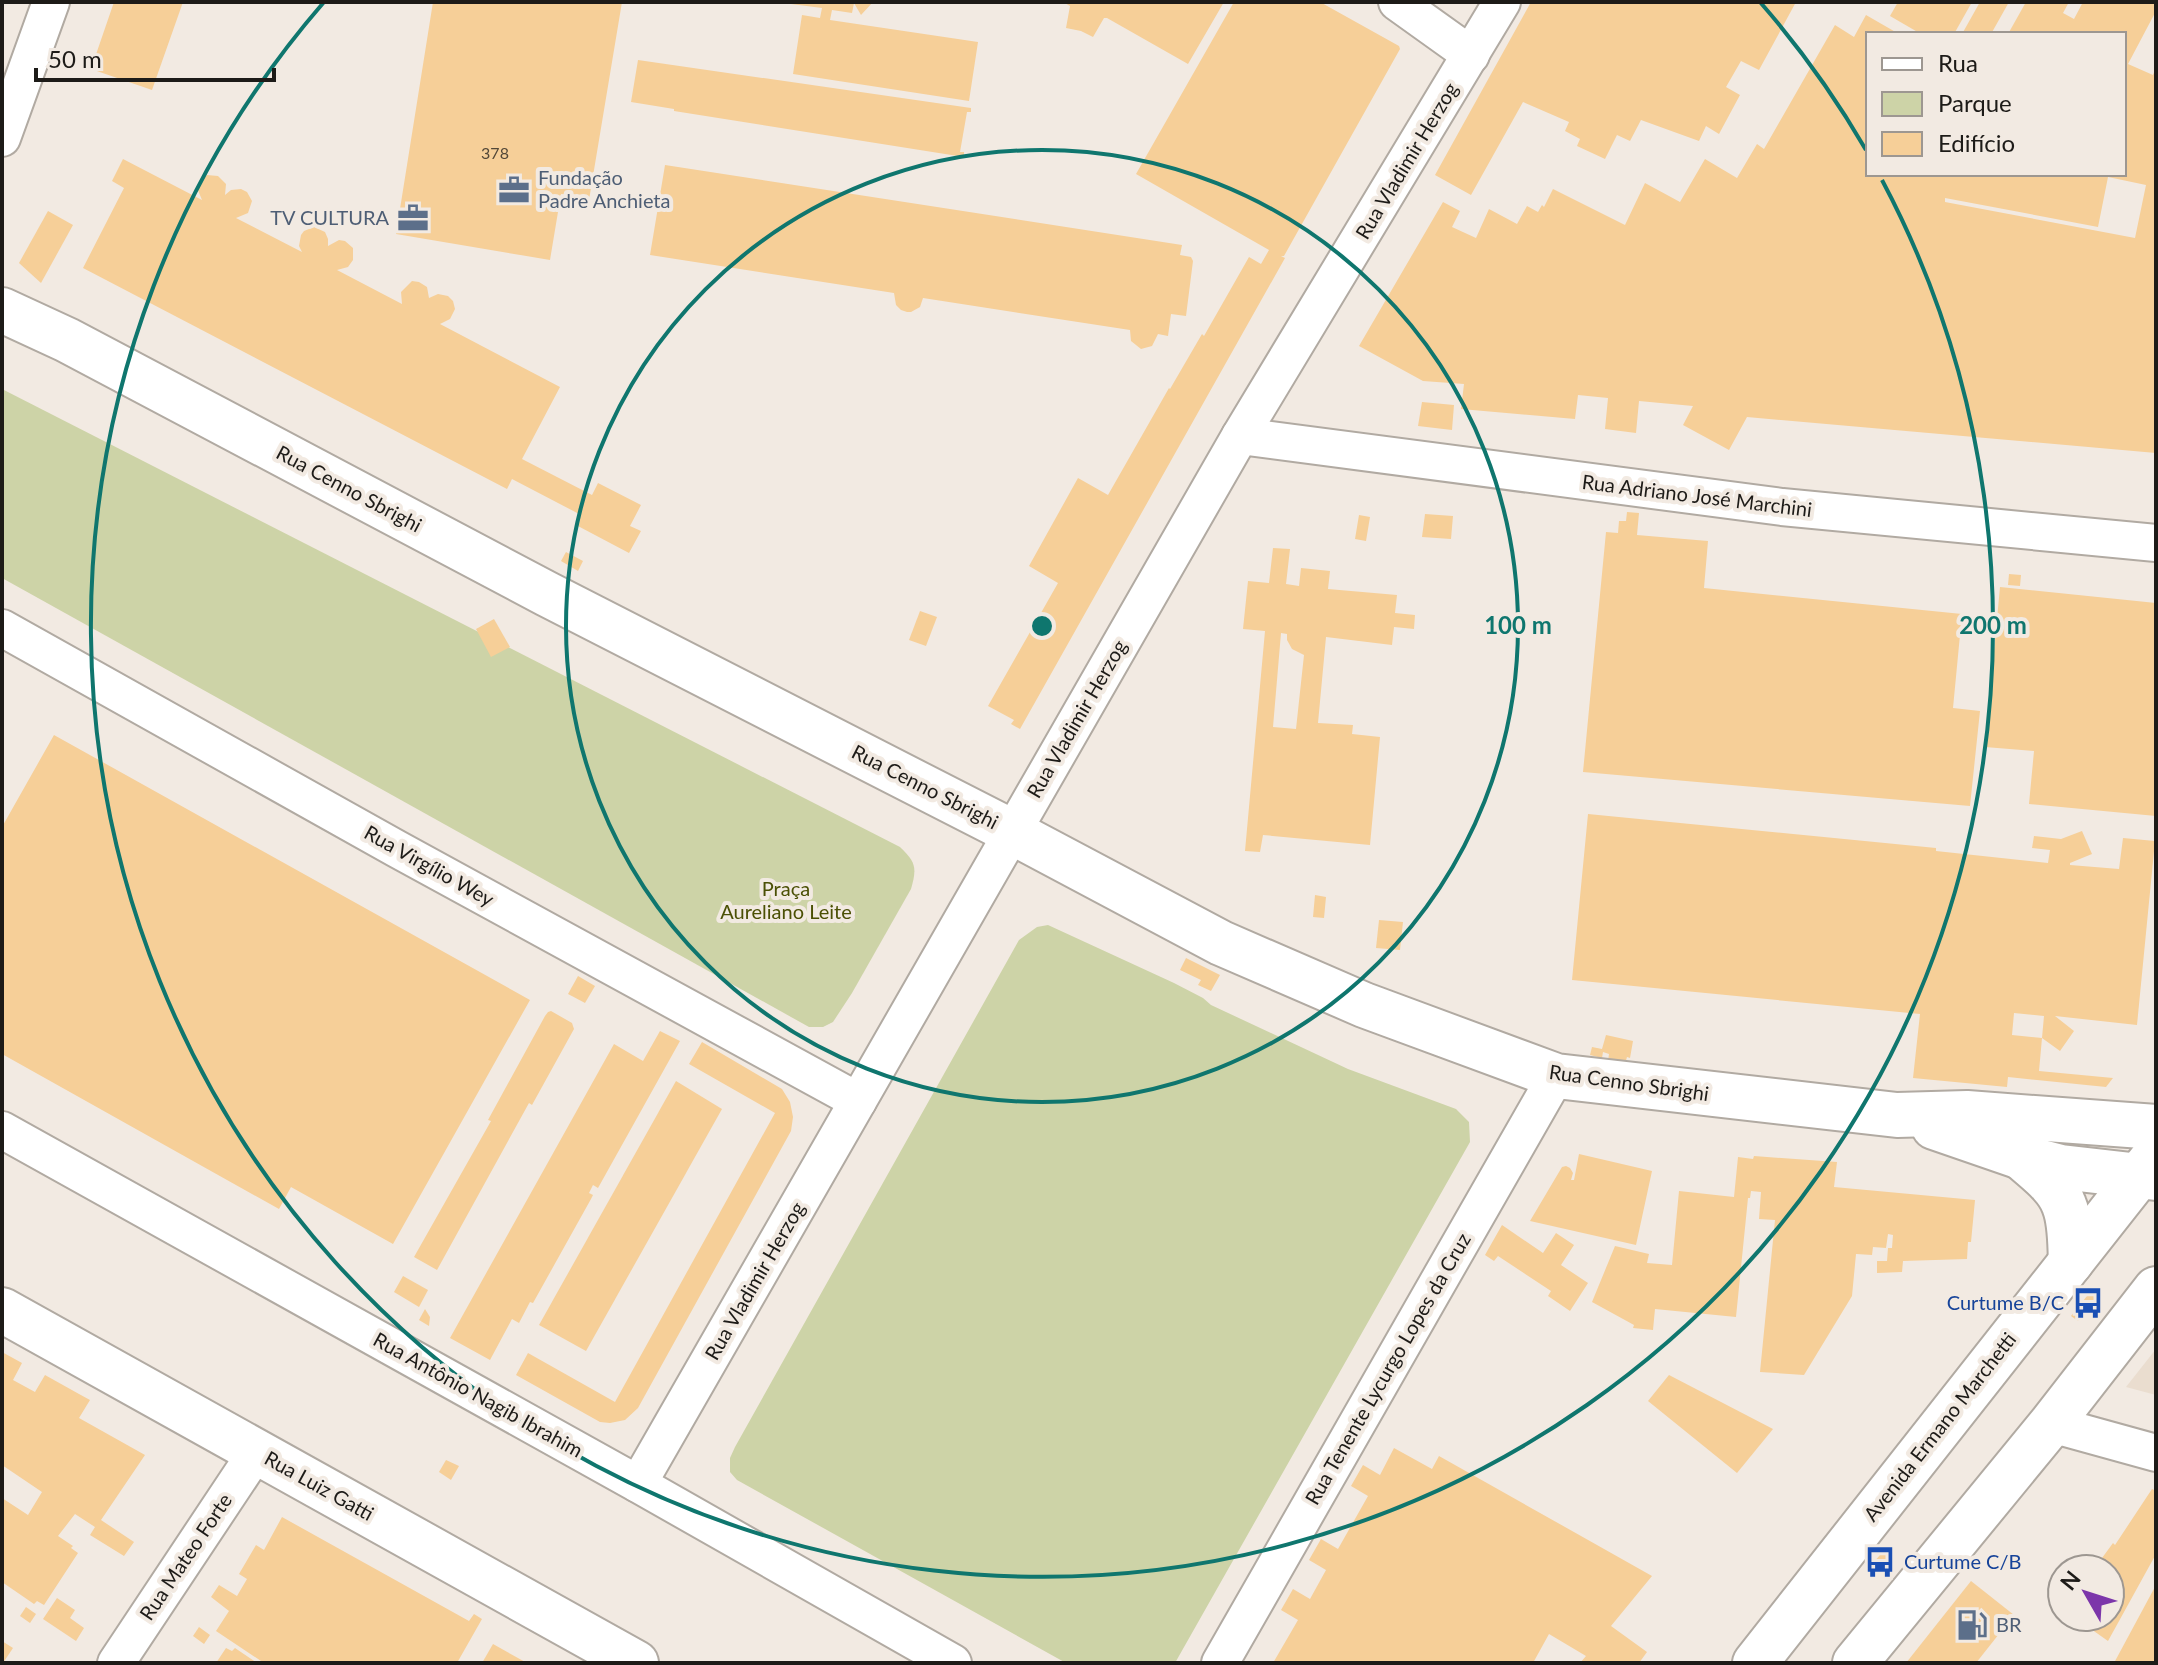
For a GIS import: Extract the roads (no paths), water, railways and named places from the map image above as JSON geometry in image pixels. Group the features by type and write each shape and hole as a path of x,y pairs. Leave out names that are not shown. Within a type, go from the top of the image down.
{"street":[{"path":"2,138 51,2"},
{"path":"1397,2 1471,55"},
{"name":"Rua Vladimir Herzog","path":"638,1484 1240,436 1502,2"},
{"name":"Rua Cenno Sbrighi","path":"2,310 67,340 547,594 1012,832 1221,943 1364,1005 1556,1076 1897,1115 1967,1113 2156,1127"},
{"name":"Rua Adriano José Marchini","path":"1240,436 1767,505 2156,543"},
{"name":"Rua Virgílio Wey","path":"2,628 858,1101"},
{"name":"Rua Tenente Lycurgo Lopes da Cruz","path":"1220,1663 1556,1076"},
{"name":"Rua Cenno Sbrighi","path":"1897,1115 2021,1157 2091,1171 2150,1169"},
{"name":"Rua Antônio Nagib Ibrahim","path":"2,1130 953,1663"},
{"path":"2021,1157 2056,1190 2065,1205 2071,1262"},
{"name":"Avenida Ermano Marchetti","path":"1755,1663 2071,1262 2150,1169"},
{"path":"1855,1663 2051,1424 2156,1289"},
{"name":"Rua Luiz Gatti","path":"2,1310 636,1663"},
{"path":"2051,1424 2156,1453"},
{"name":"Rua Mateo Forte","path":"116,1663 257,1451"}],"place":[{"name":"Fundação Padre Anchieta","path":"514,190"},
{"name":"TV CULTURA","path":"413,218"},
{"name":"Curtume B/C","path":"2088,1303"},
{"name":"Curtume C/B","path":"1880,1562"},
{"name":"BR","path":"1972,1625"}],"park label":[{"name":"Praça Aureliano Leite","path":"786,900"}]}
